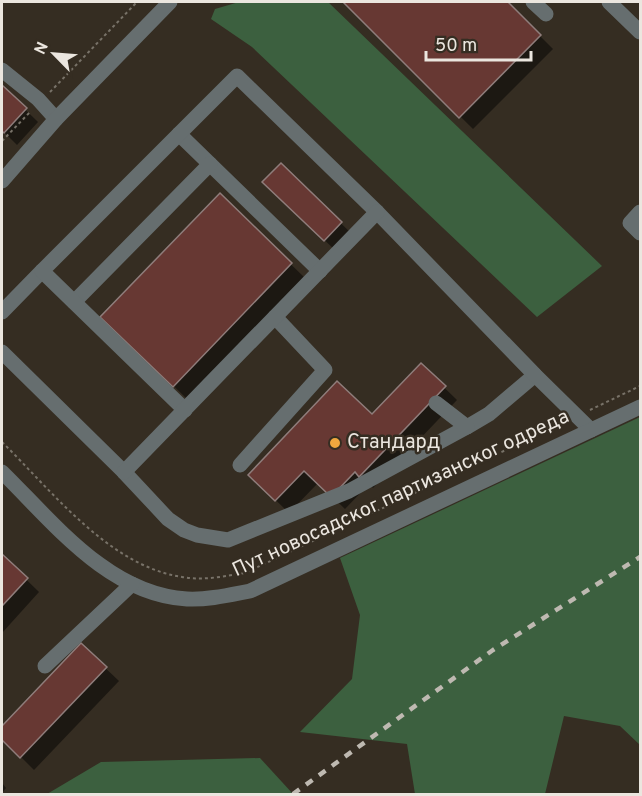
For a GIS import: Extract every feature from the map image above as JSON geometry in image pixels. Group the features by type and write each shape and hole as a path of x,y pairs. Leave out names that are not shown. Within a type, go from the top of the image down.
{"street":[{"path":"533,2 546,14"},
{"path":"609,2 640,32"},
{"path":"2,181 56,119 164,4"},
{"path":"2,70 40,102 56,119"},
{"path":"2,312 237,76 377,212 591,430"},
{"path":"179,134 320,271"},
{"path":"74,302 210,164"},
{"path":"124,472 377,212"},
{"path":"640,212 630,224 640,233"},
{"path":"42,271 185,410"},
{"path":"240,465 325,370 275,317"},
{"path":"2,352 124,472 168,519 184,530 228,540 349,491 467,428 489,414 535,375"},
{"path":"435,403 467,428"},
{"name":"Пут новосадског партизанског одреда","path":"2,472 82,550 132,584 156,593 186,599 215,598 250,591 640,407"},
{"path":"45,666 132,584"}],"path":[{"path":"2,141 137,2"}],"green space":[{"path":"239,2 328,2 602,266 537,317 252,47 211,19 215,9"},
{"path":"640,417 640,745 620,726 564,716 545,794 415,794 407,744 300,732 352,679 360,615 340,558"},
{"path":"260,758 293,794 47,794 101,762"}],"building":[{"path":"343,2 508,2 541,35 459,118"},
{"path":"2,85 27,108 4,133 2,131"},
{"path":"281,163 342,222 324,241 262,182"},
{"path":"220,193 292,263 173,387 100,317"},
{"name":"Стандард","path":"421,363 446,386 359,477 355,472 331,497 304,471 275,501 248,475 337,381 372,414"},
{"path":"2,554 28,578 2,606"},
{"path":"81,643 107,667 20,758 2,740 2,726"}],"railway":[{"path":"293,794 493,650 640,557"}],"place":[{"name":"Стандард","path":"335,443"}]}
